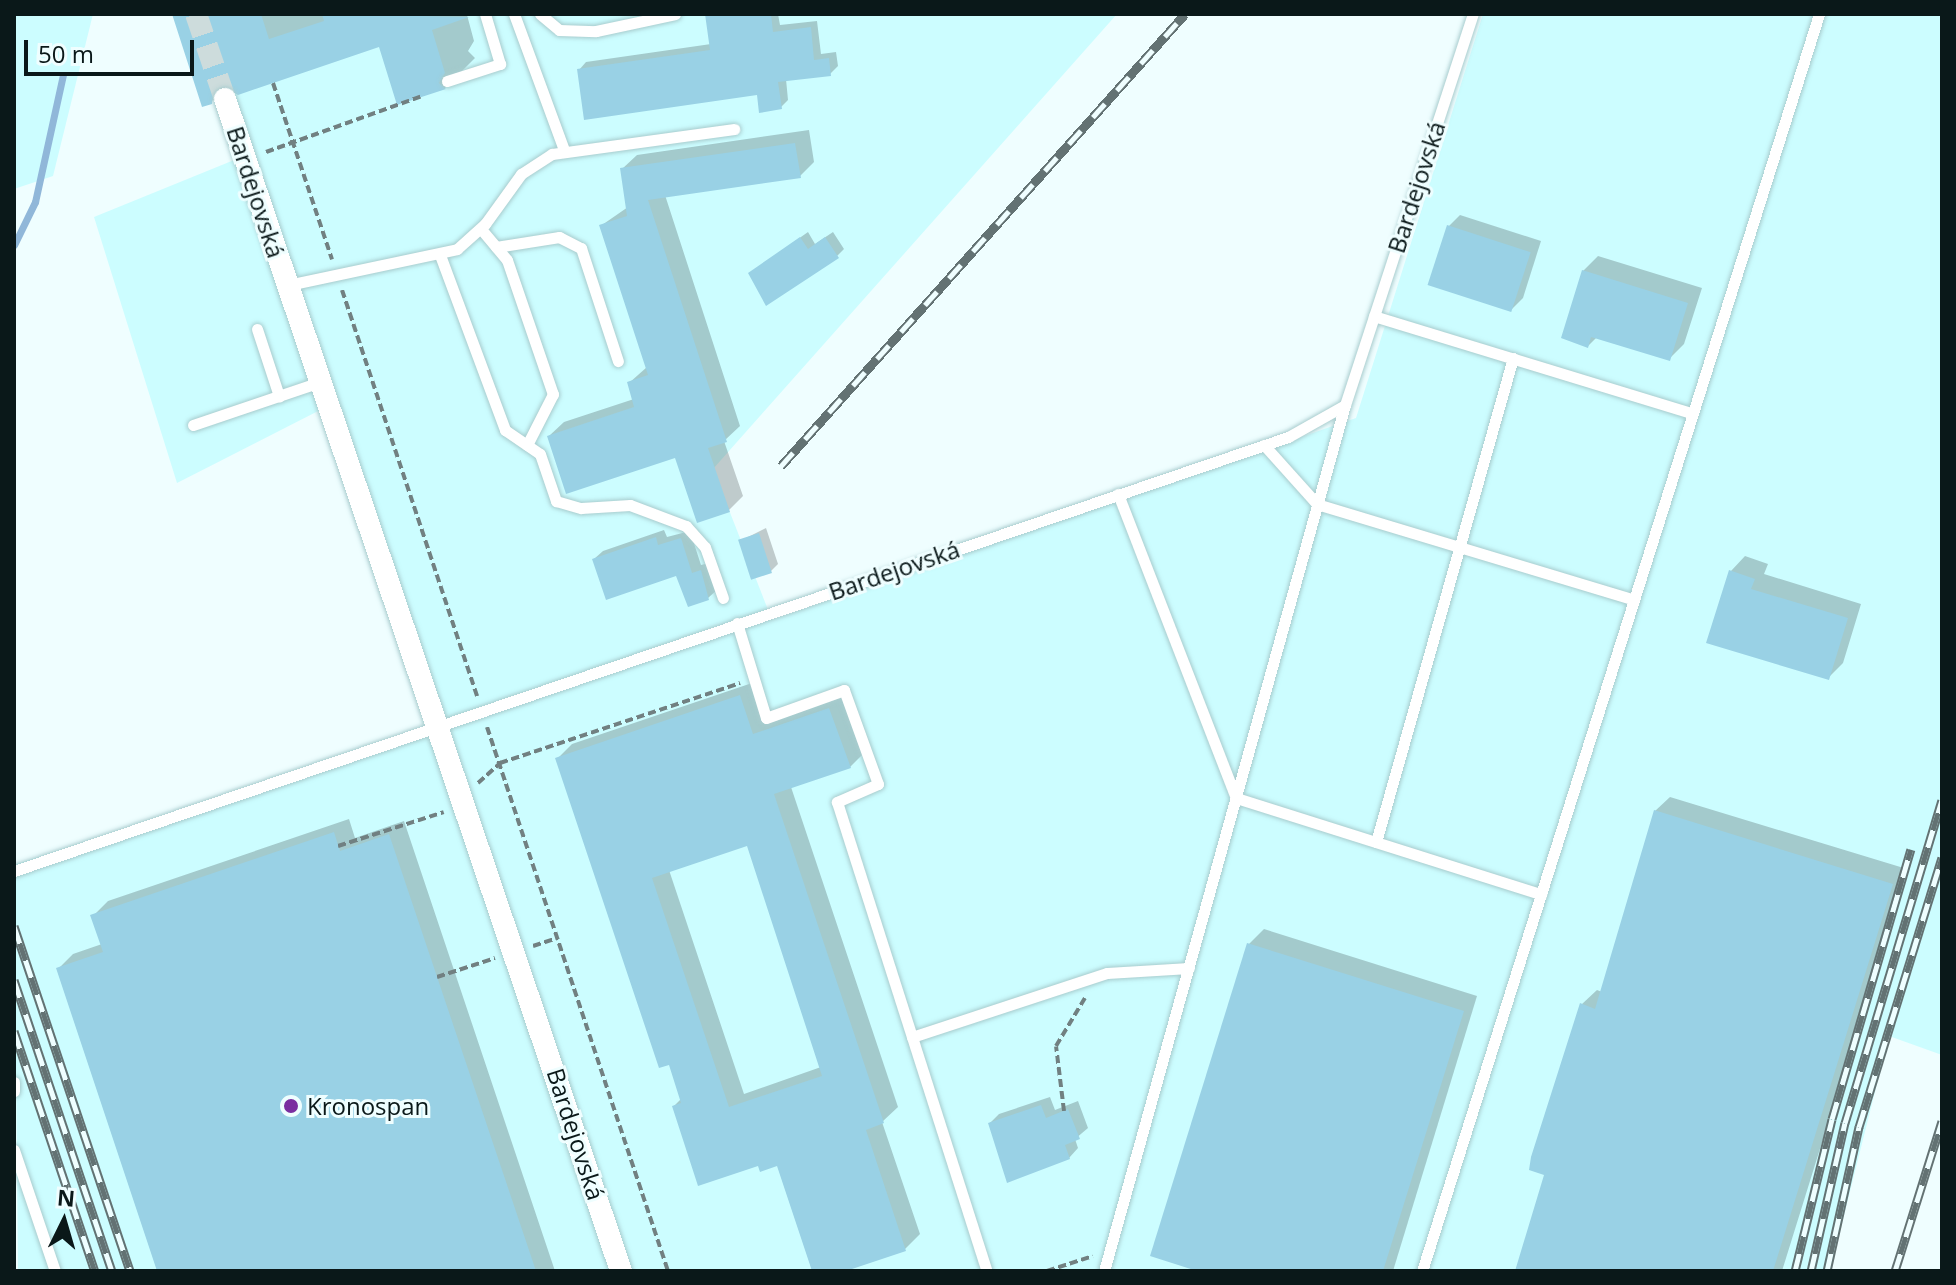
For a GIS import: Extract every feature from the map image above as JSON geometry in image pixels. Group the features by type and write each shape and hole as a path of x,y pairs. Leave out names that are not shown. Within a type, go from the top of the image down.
{"street":[{"name":"Bardejovská","path":"225,99 439,724 621,1271"}],"lane":[{"path":"447,81 500,64 485,14"},
{"path":"514,14 564,150"},
{"path":"540,14 559,30 596,31 675,14"},
{"name":"Bardejovská","path":"1104,1271 1345,405 1473,14"},
{"path":"1422,1271 1819,14"},
{"name":"Bardejovská","path":"287,286 440,255 481,229 521,174 564,150 734,129"},
{"path":"481,229 507,260 553,394 527,445"},
{"path":"496,247 559,237 581,248 618,361"},
{"path":"440,255 505,430 540,454 556,501 581,508 630,505 686,526 705,547 723,598"},
{"path":"1374,316 1692,413"},
{"path":"257,329 279,396"},
{"path":"1376,842 1513,358"},
{"path":"193,425 320,382"},
{"name":"Bardejovská","path":"14,871 1264,445 1345,405"},
{"path":"1264,445 1317,504 1634,600"},
{"path":"1118,494 1236,798 1541,894"},
{"path":"737,623 766,718 844,690 878,784 837,802 987,1271"},
{"path":"912,1037 1099,976 1189,968"},
{"path":"14,1082 14,1091"},
{"path":"14,1150 55,1271"}],"path":[{"path":"273,83 668,1271"},
{"path":"245,160 420,97"},
{"path":"338,846 445,812 500,763 754,678"},
{"path":"1064,1111 1056,1046 1099,976"},
{"path":"1047,1271 1110,1250"}],"shaded area":[{"path":"14,14 93,14 53,176 14,189"},
{"path":"198,14 1117,14 713,469 772,620 1356,418 1483,14 1942,14 1942,1055 1889,1036 1830,1271 18,1271 14,865 431,727 326,407 177,483 94,217 244,156"}],"building":[{"path":"172,14 261,14 269,39 324,21 322,14 469,17 432,30 445,73 439,83 446,89 397,105 379,47 238,95 221,86 214,90 212,104 202,107"},
{"path":"705,14 771,14 773,32 811,27 814,60 829,58 831,76 778,82 782,109 759,113 757,95 584,120 577,69 710,50"},
{"path":"795,143 801,178 648,200 727,442 708,448 730,512 697,523 675,458 566,494 547,436 634,407 627,382 648,375 599,225 627,216 620,168"},
{"path":"1447,225 1531,252 1511,312 1428,285"},
{"path":"800,237 808,249 825,237 839,258 766,306 748,273"},
{"path":"1582,270 1688,303 1670,361 1591,337 1588,348 1561,338"},
{"path":"759,533 772,573 751,580 738,540"},
{"path":"656,537 658,545 681,538 692,573 701,570 709,600 688,607 676,576 606,600 592,559"},
{"path":"1729,570 1755,579 1751,589 1848,618 1829,680 1706,643"},
{"path":"740,695 753,734 829,708 851,768 774,794 884,1123 866,1130 906,1251 846,1271 812,1271 777,1166 760,1172 758,1166 698,1186 672,1106 681,1103 669,1065 659,1068 555,758","holes":["747,846 822,1076 729,1107 652,878"]},
{"path":"1654,810 1893,884 1773,1271 1515,1271 1544,1175 1529,1170 1531,1157 1580,1003 1595,1009"},
{"name":"Kronospan","path":"334,832 340,851 389,834 536,1271 157,1271 56,968 103,952 90,915"},
{"path":"1247,943 1464,1011 1383,1271 1197,1271 1150,1256"},
{"path":"1041,1105 1046,1118 1068,1109 1080,1139 1065,1145 1070,1159 1007,1183 988,1123"}],"waterway":[{"path":"14,245 35,202 63,75"}],"tunnel":[{"path":"196,14 225,99"}],"railway":[{"path":"781,466 1185,14"},
{"path":"1811,1271 1845,1123 1942,800"},
{"path":"1795,1271 1832,1119 1911,849"},
{"path":"1827,1271 1859,1127 1942,858"},
{"path":"14,926 130,1271"},
{"path":"14,980 112,1271"},
{"path":"14,1031 95,1271"},
{"path":"1895,1271 1942,1121"}],"place":[{"name":"Kronospan","path":"291,1106"}]}
